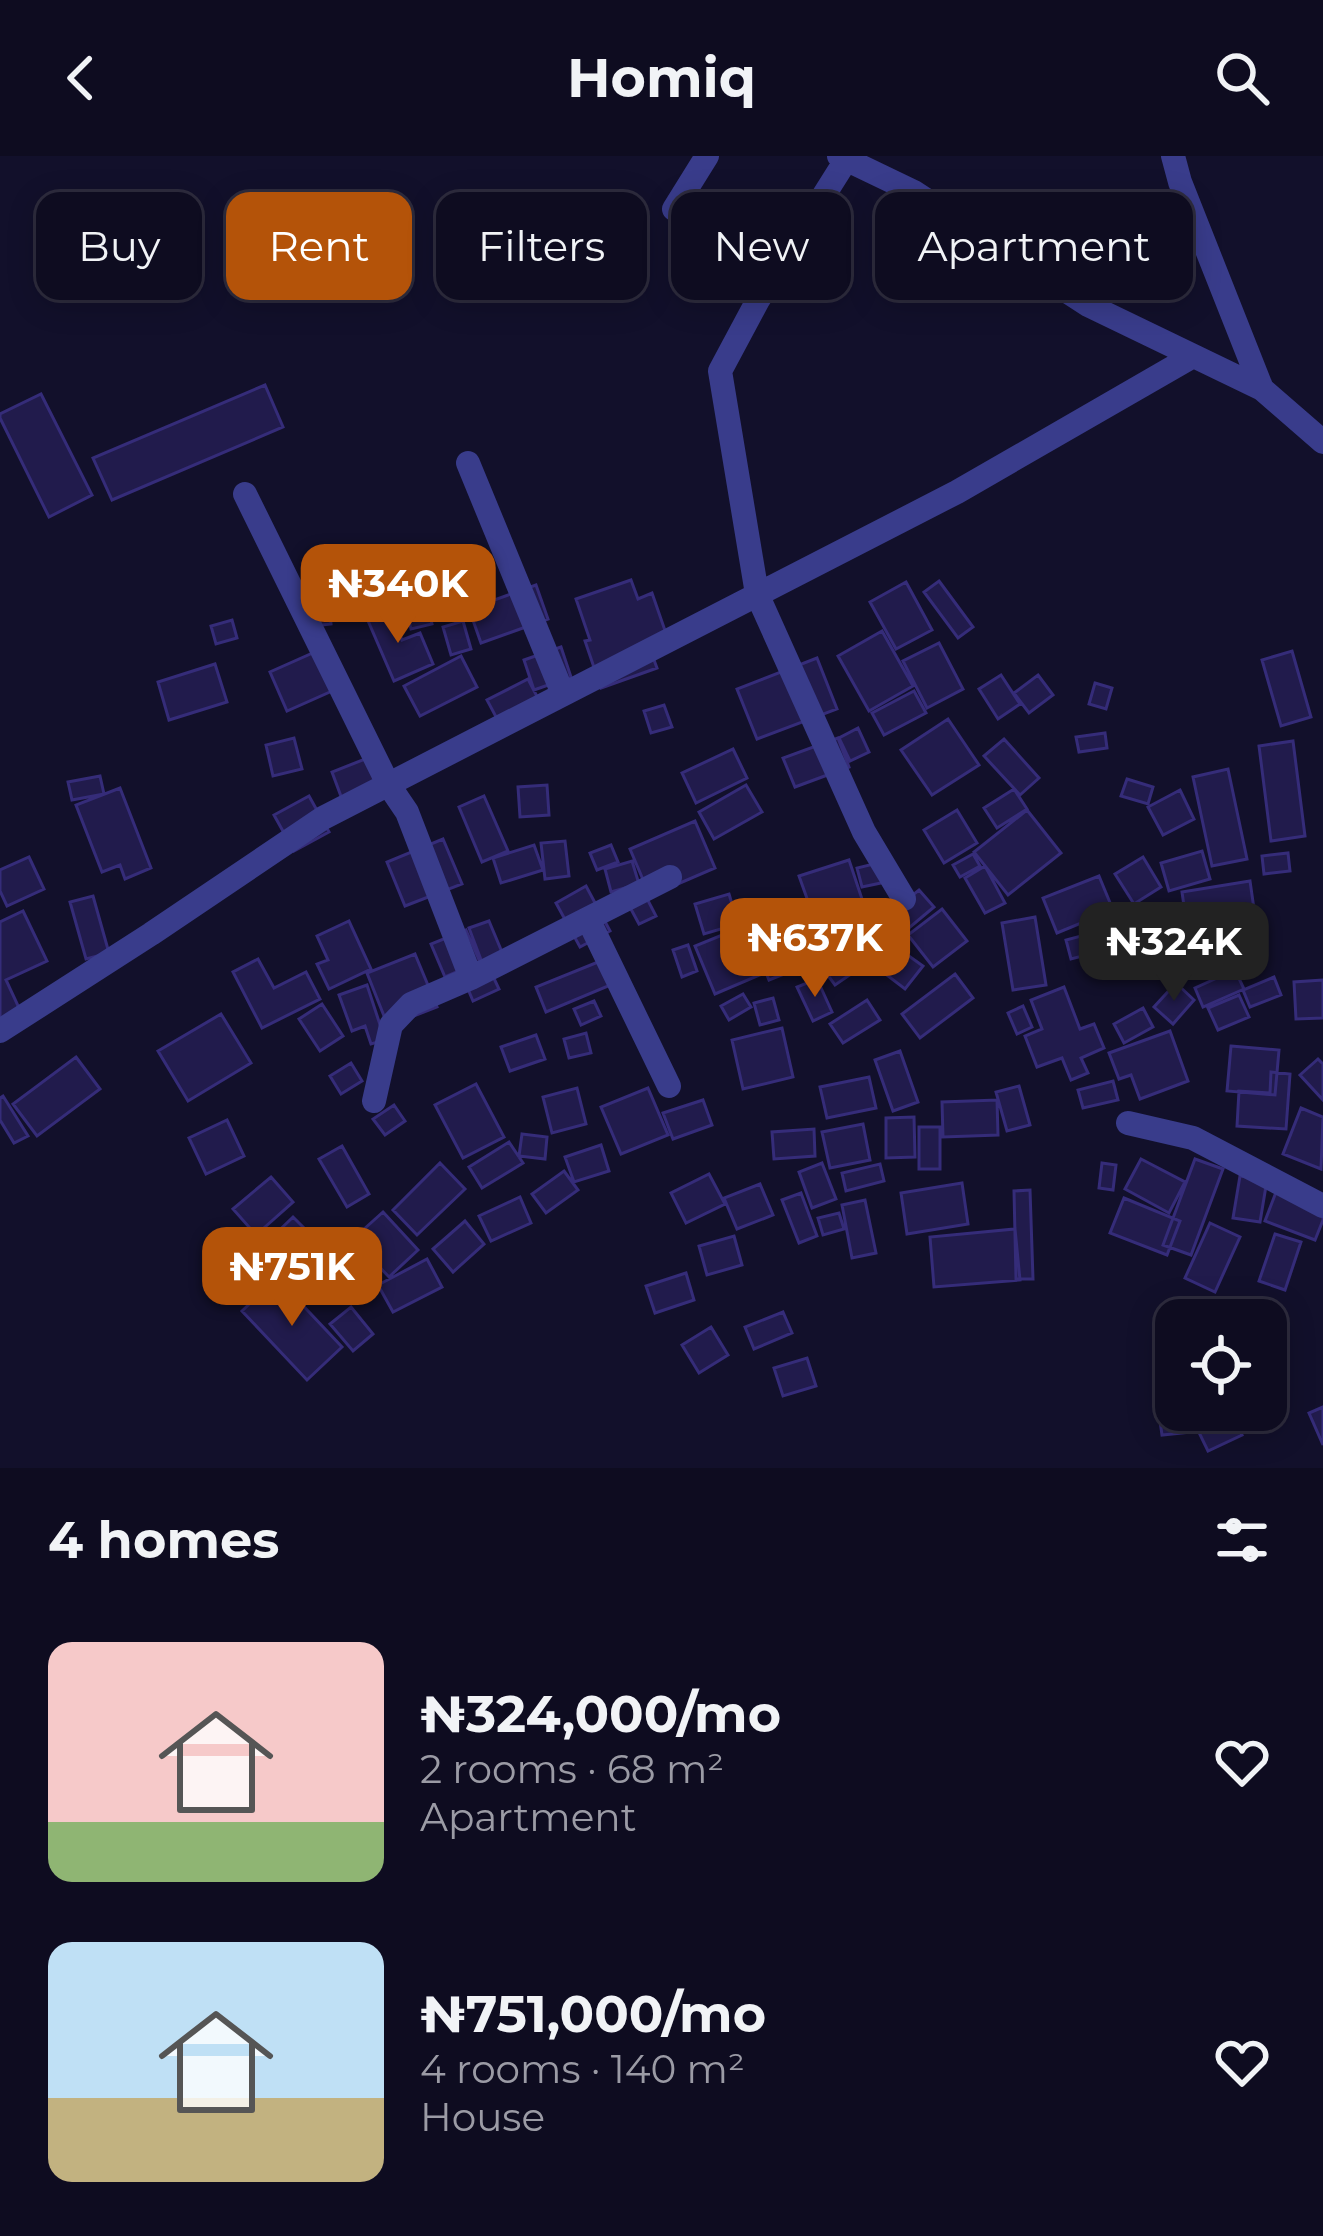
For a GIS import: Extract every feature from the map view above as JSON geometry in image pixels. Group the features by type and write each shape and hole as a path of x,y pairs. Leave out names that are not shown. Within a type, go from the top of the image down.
{"street":[{"path":"685,192 707,156"},
{"path":"1173,156 1262,389"},
{"path":"904,899 864,832 757,594 719,370 842,158 914,192 1088,305 1262,389 1323,442"},
{"path":"0,1031 323,818 957,491 1193,356"},
{"path":"468,463 563,694"},
{"path":"245,494 388,784 407,812 471,978"},
{"path":"374,1102 391,1025 411,1004 670,877"},
{"path":"588,919 669,1086"},
{"path":"1128,1124 1193,1138 1323,1206"}],"building":[{"path":"265,385 283,427 112,500 93,458"},
{"path":"41,394 92,495 49,517 0,418"},
{"path":"445,574 450,601 432,604 427,578"},
{"path":"631,580 638,599 652,593 669,642 650,649 657,668 601,688 576,599"},
{"path":"939,581 973,627 958,638 924,592"},
{"path":"906,582 932,630 896,649 870,602"},
{"path":"536,585 548,619 481,643 469,609"},
{"path":"328,595 331,624 304,627 301,598"},
{"path":"388,607 402,640 420,633 433,664 394,681 366,616"},
{"path":"428,608 432,624 411,629 407,613"},
{"path":"232,620 237,638 216,644 211,626"},
{"path":"463,621 471,649 451,655 443,627"},
{"path":"882,631 913,686 869,711 838,656"},
{"path":"939,643 963,689 927,708 903,661"},
{"path":"561,647 571,677 534,690 524,660"},
{"path":"324,648 341,687 287,711 270,672"},
{"path":"1292,651 1311,717 1281,726 1262,660"},
{"path":"461,656 477,687 420,716 404,686"},
{"path":"817,658 837,709 757,739 737,689"},
{"path":"215,664 227,702 169,720 158,682"},
{"path":"1001,675 1020,704 998,719 979,689"},
{"path":"1038,675 1053,695 1029,713 1014,693"},
{"path":"528,679 544,710 503,730 487,700"},
{"path":"1095,683 1112,688 1106,709 1089,704"},
{"path":"914,691 926,713 884,735 872,713"},
{"path":"664,705 672,727 651,733 644,711"},
{"path":"948,719 979,765 932,795 901,750"},
{"path":"858,728 869,752 850,761 839,738"},
{"path":"1105,733 1107,748 1079,752 1076,737"},
{"path":"294,738 302,769 273,776 266,745"},
{"path":"838,738 849,767 795,787 783,758"},
{"path":"1004,739 1039,778 1020,795 984,756"},
{"path":"1293,741 1305,836 1271,841 1259,746"},
{"path":"733,749 747,778 696,803 682,773"},
{"path":"383,752 393,779 342,799 332,772"},
{"path":"1228,769 1247,859 1212,866 1193,777"},
{"path":"100,776 104,794 72,800 68,782"},
{"path":"1127,779 1153,787 1148,804 1121,796"},
{"path":"547,785 549,815 520,817 518,787"},
{"path":"746,785 762,812 714,839 699,812"},
{"path":"120,788 151,868 125,879 120,865 102,872 76,805"},
{"path":"1014,789 1027,809 997,828 984,808"},
{"path":"1180,790 1194,819 1163,835 1148,807"},
{"path":"309,796 329,832 294,851 274,815"},
{"path":"484,796 508,851 482,862 459,807"},
{"path":"957,810 977,843 944,863 924,830"},
{"path":"1027,810 1061,853 1008,895 974,852"},
{"path":"695,821 715,868 650,896 630,849"},
{"path":"443,839 462,884 405,906 387,862"},
{"path":"565,841 569,876 545,879 541,843"},
{"path":"534,845 543,870 501,883 493,858"},
{"path":"611,845 618,862 597,870 590,853"},
{"path":"1202,851 1210,879 1169,891 1161,863"},
{"path":"1288,853 1290,871 1264,874 1262,856"},
{"path":"973,854 980,866 960,877 953,865"},
{"path":"29,857 44,889 7,906 0,891 0,870"},
{"path":"1143,857 1161,887 1134,904 1115,874"},
{"path":"849,860 863,902 814,918 799,876"},
{"path":"890,860 895,880 862,887 857,868"},
{"path":"632,861 639,884 611,892 605,869"},
{"path":"985,866 1005,903 985,913 965,878"},
{"path":"1099,876 1113,910 1057,933 1043,898"},
{"path":"1250,881 1254,909 1186,920 1182,892"},
{"path":"586,886 610,931 580,947 556,903"},
{"path":"641,887 656,916 639,924 624,896"},
{"path":"919,890 934,907 903,933 888,915"},
{"path":"729,894 738,924 704,934 695,904"},
{"path":"93,896 109,953 86,959 70,902"},
{"path":"942,909 967,941 933,967 908,935"},
{"path":"23,911 47,961 6,980 20,1010 0,1019 0,922"},
{"path":"1035,917 1046,985 1013,990 1002,923"},
{"path":"349,921 371,969 329,989 317,964 328,960 317,936"},
{"path":"489,921 504,957 483,965 469,928"},
{"path":"742,927 762,974 715,994 695,946"},
{"path":"1226,928 1239,954 1210,968 1197,943"},
{"path":"466,930 480,962 445,977 431,944"},
{"path":"1096,932 1102,951 1071,959 1066,940"},
{"path":"851,939 867,963 835,985 818,962"},
{"path":"892,944 923,966 905,989 875,966"},
{"path":"688,945 697,971 682,977 673,950"},
{"path":"787,945 797,969 769,980 759,955"},
{"path":"415,954 437,1007 388,1026 367,973"},
{"path":"258,959 274,988 306,972 320,999 262,1028 233,972"},
{"path":"603,960 613,984 546,1012 536,987"},
{"path":"490,970 499,989 473,1001 465,982"},
{"path":"1235,970 1244,989 1203,1007 1195,988"},
{"path":"955,974 973,998 920,1038 902,1014"},
{"path":"1274,977 1281,995 1250,1007 1243,990"},
{"path":"817,979 832,1012 813,1021 797,987"},
{"path":"1323,980 1323,1018 1296,1019 1294,982"},
{"path":"1176,983 1194,1000 1173,1024 1154,1007"},
{"path":"367,985 385,1040 371,1044 365,1026 352,1031 339,995"},
{"path":"1064,987 1080,1029 1094,1024 1104,1048 1081,1058 1088,1073 1071,1080 1062,1058 1037,1067 1025,1036 1042,1029 1031,1000"},
{"path":"743,994 751,1007 729,1020 721,1006"},
{"path":"1239,995 1249,1017 1218,1030 1208,1008"},
{"path":"773,998 779,1020 760,1025 754,1003"},
{"path":"867,1000 880,1020 843,1043 830,1024"},
{"path":"594,1001 601,1016 581,1025 574,1009"},
{"path":"322,1004 343,1036 320,1051 299,1019"},
{"path":"1023,1006 1032,1027 1017,1034 1008,1013"},
{"path":"1143,1008 1153,1027 1124,1043 1114,1024"},
{"path":"221,1014 251,1063 188,1101 158,1051"},
{"path":"782,1028 793,1077 743,1089 732,1040"},
{"path":"1170,1031 1188,1081 1140,1099 1131,1075 1119,1079 1109,1053"},
{"path":"586,1033 591,1053 569,1058 564,1039"},
{"path":"536,1035 545,1059 510,1071 501,1047"},
{"path":"1231,1046 1279,1050 1275,1095 1227,1091"},
{"path":"900,1051 918,1102 893,1111 875,1060"},
{"path":"76,1057 100,1089 37,1136 13,1104"},
{"path":"1318,1059 1323,1064 1323,1100 1300,1075"},
{"path":"351,1063 362,1081 341,1094 330,1076"},
{"path":"1271,1072 1290,1074 1286,1129 1237,1126 1239,1091 1270,1093"},
{"path":"869,1077 876,1108 827,1118 820,1087"},
{"path":"1113,1081 1118,1100 1083,1108 1078,1090"},
{"path":"476,1084 504,1137 463,1158 435,1105"},
{"path":"1019,1086 1030,1125 1007,1131 996,1092"},
{"path":"577,1088 586,1124 552,1133 543,1097"},
{"path":"648,1088 668,1135 621,1154 601,1107"},
{"path":"3,1096 28,1136 14,1143 0,1120"},
{"path":"703,1100 712,1125 673,1139 663,1113"},
{"path":"997,1100 998,1135 943,1137 942,1102"},
{"path":"394,1105 405,1121 385,1135 373,1119"},
{"path":"1301,1108 1323,1117 1321,1169 1283,1154"},
{"path":"914,1117 915,1157 886,1158 886,1118"},
{"path":"227,1120 244,1156 206,1174 189,1138"},
{"path":"863,1124 870,1160 830,1168 822,1132"},
{"path":"919,1127 940,1127 940,1169 919,1169"},
{"path":"814,1129 815,1156 774,1159 772,1132"},
{"path":"522,1134 547,1137 545,1159 519,1156"},
{"path":"509,1142 523,1163 482,1188 469,1167"},
{"path":"601,1145 609,1171 574,1182 565,1157"},
{"path":"342,1146 369,1194 347,1207 319,1159"},
{"path":"1141,1159 1185,1182 1169,1213 1125,1189"},
{"path":"1195,1159 1223,1169 1191,1255 1163,1245"},
{"path":"440,1163 465,1189 417,1235 393,1210"},
{"path":"822,1163 836,1199 812,1208 799,1172"},
{"path":"1102,1163 1116,1165 1113,1190 1099,1188"},
{"path":"880,1164 884,1181 846,1191 842,1173"},
{"path":"564,1171 578,1190 546,1213 532,1194"},
{"path":"709,1174 725,1204 686,1223 671,1193"},
{"path":"1240,1176 1267,1180 1260,1222 1233,1218"},
{"path":"271,1177 293,1202 256,1235 233,1209"},
{"path":"962,1183 968,1224 907,1234 901,1193"},
{"path":"760,1184 773,1215 737,1229 724,1198"},
{"path":"1278,1187 1323,1205 1315,1240 1265,1221"},
{"path":"1030,1190 1033,1279 1016,1279 1014,1191"},
{"path":"801,1193 817,1236 799,1243 782,1200"},
{"path":"520,1197 531,1223 491,1241 479,1216"},
{"path":"1124,1198 1180,1221 1167,1255 1110,1233"},
{"path":"865,1200 876,1253 852,1258 842,1205"},
{"path":"383,1212 418,1250 389,1277 353,1239"},
{"path":"839,1213 844,1229 823,1235 818,1218"},
{"path":"293,1217 317,1241 283,1273 260,1249"},
{"path":"465,1221 484,1244 453,1272 433,1249"},
{"path":"1210,1223 1240,1237 1215,1292 1185,1278"},
{"path":"1015,1229 1020,1280 934,1287 930,1237"},
{"path":"1275,1234 1301,1242 1285,1290 1259,1281"},
{"path":"734,1236 742,1265 707,1275 699,1246"},
{"path":"427,1259 442,1287 393,1312 378,1285"},
{"path":"686,1273 694,1300 655,1313 646,1286"},
{"path":"277,1278 342,1347 307,1380 242,1311"},
{"path":"351,1307 373,1334 353,1351 330,1324"},
{"path":"783,1312 792,1333 754,1349 745,1327"},
{"path":"711,1327 728,1355 699,1373 682,1345"},
{"path":"807,1358 816,1386 783,1396 774,1368"},
{"path":"1323,1407 1323,1445 1309,1413"},
{"path":"1198,1431 1240,1431 1242,1435 1208,1451"}]}
